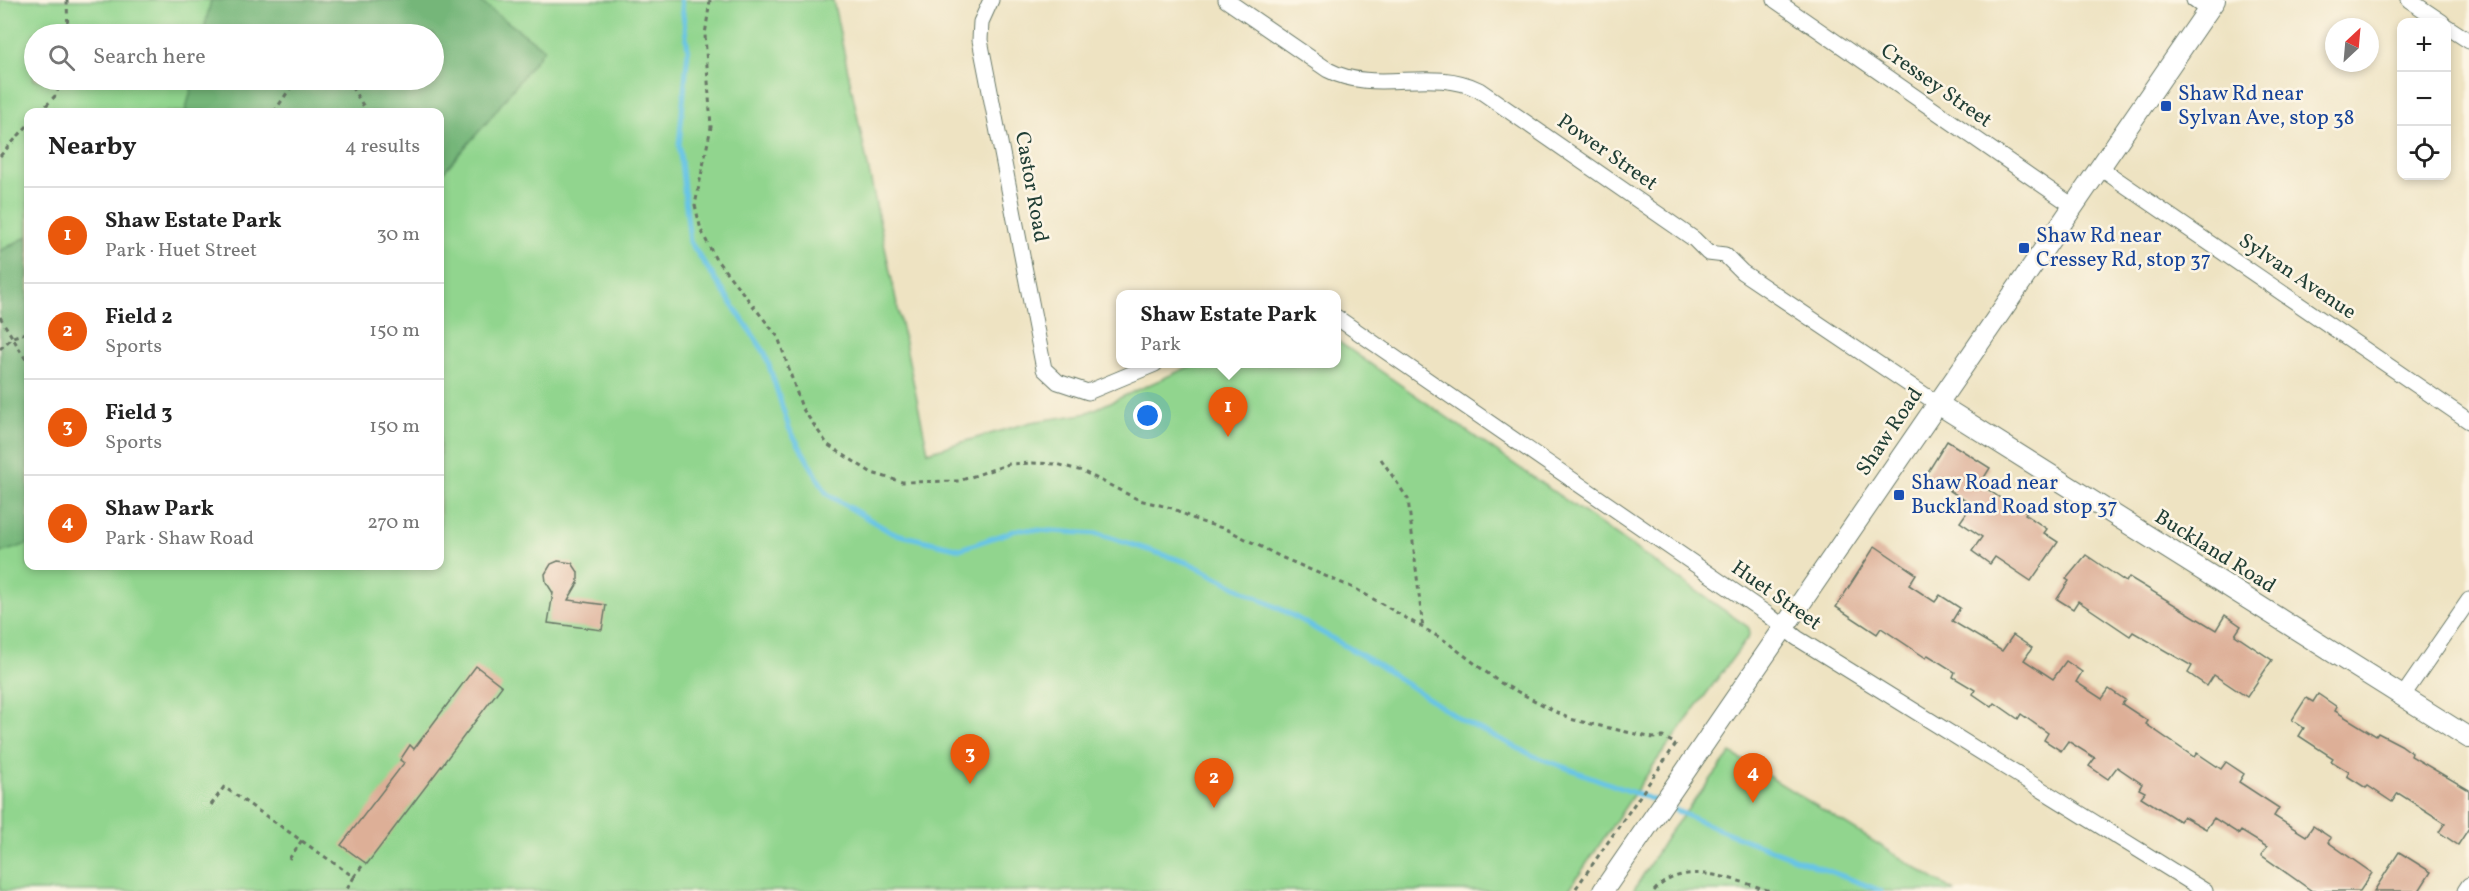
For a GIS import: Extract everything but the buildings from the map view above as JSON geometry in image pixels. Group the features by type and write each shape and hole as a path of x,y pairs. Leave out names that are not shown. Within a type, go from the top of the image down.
{"street":[{"name":"Castor Road","path":"991,0 981,22 980,40 1042,362 1054,380 1092,392 1144,368"},
{"name":"Power Street","path":"1226,0 1328,70 1346,78 1457,81 1479,90 1694,239 1708,253 1725,255 1742,272 1938,404"},
{"name":"Cressey Street","path":"1775,0 2073,206"},
{"path":"2409,0 2436,18"},
{"name":"Shaw Road","path":"1603,891 2100,168 2206,3"},
{"path":"2451,29 2469,41"},
{"name":"Sylvan Avenue","path":"2100,168 2469,421"},
{"name":"Huet Street","path":"1341,320 1784,628 2205,891"},
{"name":"Buckland Road","path":"1938,404 2469,738"},
{"path":"2402,697 2469,600"},
{"path":"2465,891 2469,885"}],"path":[{"path":"67,0 68,24"},
{"path":"710,0 705,35 711,127 696,205 701,230 715,258 778,337 802,408 828,445 872,473 902,482 959,481 1009,464 1057,464 1082,471 1139,500 1172,508 1198,521 1226,528 1283,558 1356,588 1444,640 1499,682 1570,719 1653,738 1663,737 1676,744 1574,891"},
{"path":"44,108 58,90"},
{"path":"277,108 289,90"},
{"path":"354,90 364,108"},
{"path":"0,156 24,129"},
{"path":"0,317 24,356"},
{"path":"0,349 13,337 24,333"},
{"path":"1381,459 1408,499 1423,629"},
{"path":"211,805 224,787 354,877"},
{"path":"289,859 302,840"},
{"path":"346,891 365,862"},
{"path":"1654,891 1662,882 1676,877 1712,873 1770,891"}],"green space":[{"path":"0,0 833,0 928,452 1031,422 1084,414 1186,368 1341,368 1341,343 1748,627 1749,636 1655,763 1568,891 0,891"},
{"path":"211,0 478,0 544,49 488,121 444,171 444,108 186,108 191,90 444,90 444,24 205,24"},
{"path":"24,238 24,545 0,553 0,251"},
{"path":"1731,753 1954,891 1633,891 1668,835"}],"waterway":[{"path":"681,0 688,50 679,145 690,242 765,353 789,428 827,494 892,533 960,549 1020,529 1099,534 1189,563 1288,613 1375,663 1463,721 1534,756 1659,802"},
{"path":"1667,806 1746,840 1881,891"}],"place":[{"name":"Shaw Rd near Sylvan Ave, stop 38","path":"2166,106"},
{"name":"Shaw Rd near Cressey Rd, stop 37","path":"2024,248"},
{"name":"Shaw Estate Park","path":"1228,437"},
{"name":"Shaw Road near Buckland Road stop 37","path":"1899,495"},
{"name":"Field 3","path":"970,784"},
{"name":"Shaw Park","path":"1753,803"},
{"name":"Field 2","path":"1214,808"}]}
